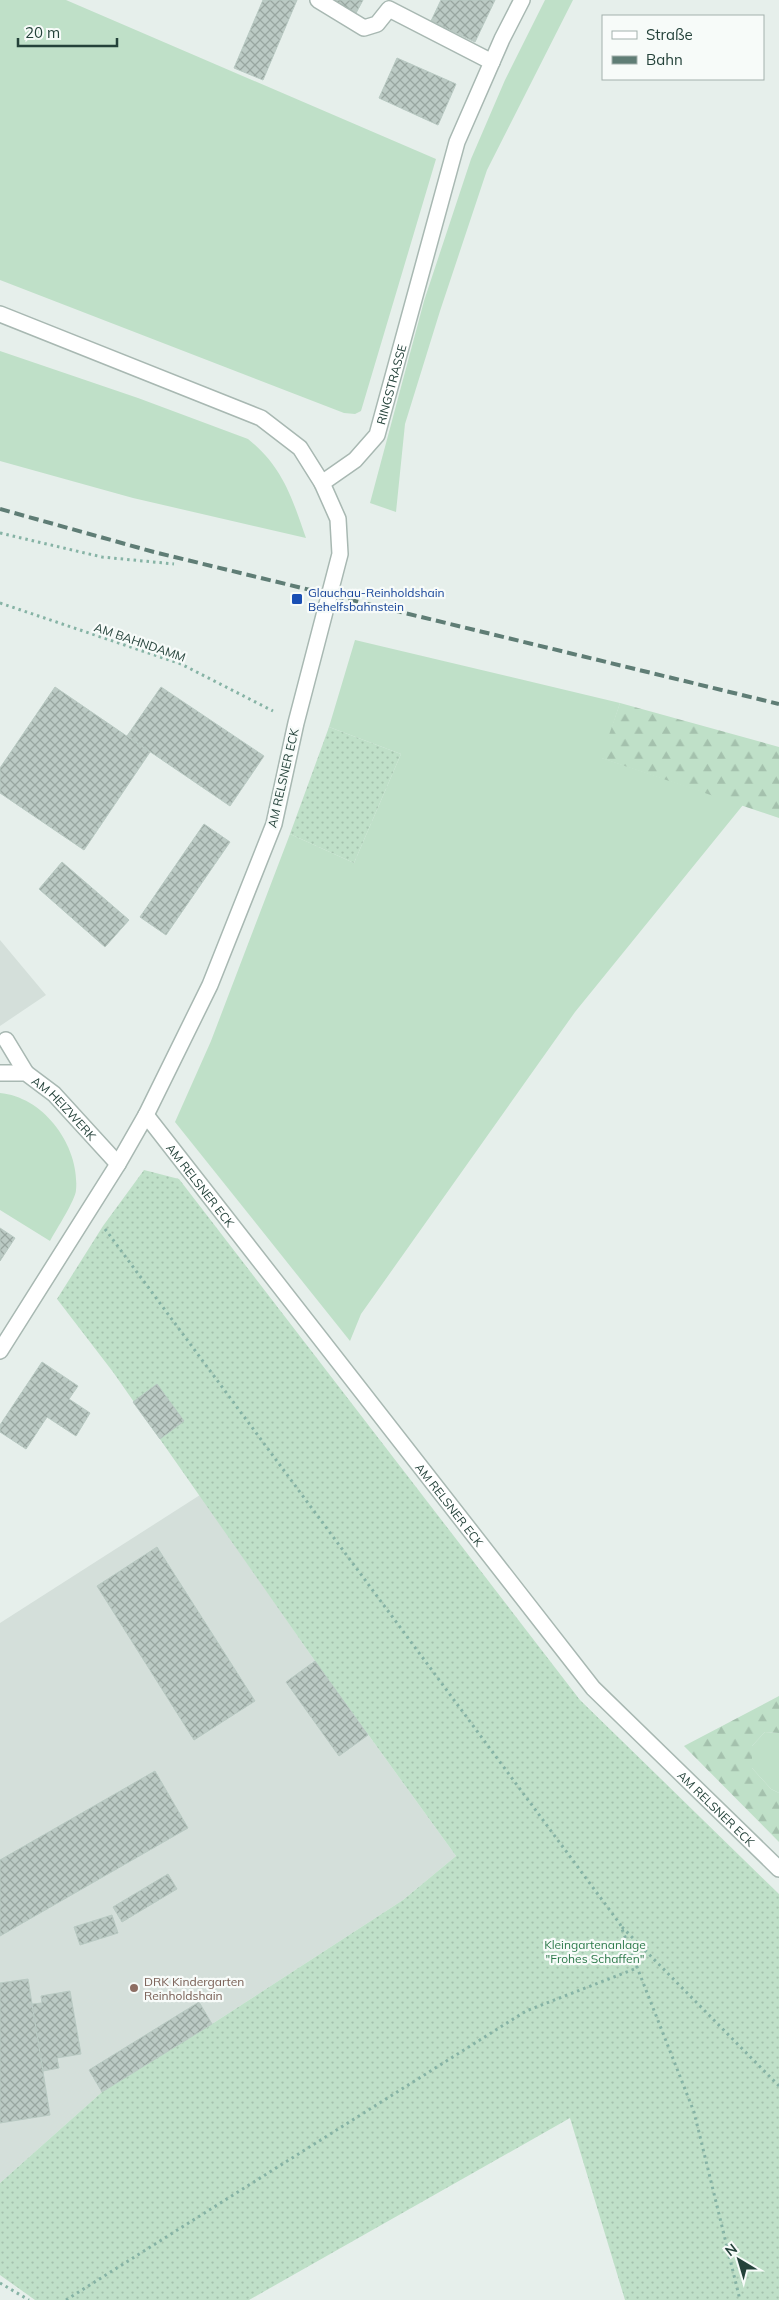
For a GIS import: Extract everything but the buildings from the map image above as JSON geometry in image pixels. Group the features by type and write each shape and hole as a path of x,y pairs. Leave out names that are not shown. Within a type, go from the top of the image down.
{"street":[{"path":"318,0 364,28 378,24 389,9 492,62"},
{"name":"RINGSTRASSE","path":"322,483 355,460 377,435 457,142 522,0"},
{"path":"0,314 261,418 300,448 322,483"},
{"name":"AM RELSNER ECK","path":"0,1351 118,1164 146,1115 210,985 274,824 296,722 340,554 338,519 322,483"},
{"path":"6,1040 26,1072"},
{"name":"AM HEIZWERK","path":"0,1073 26,1072 54,1094 118,1164"},
{"name":"AM RELSNER ECK","path":"146,1115 593,1688 779,1869"}],"path":[{"path":"0,532 102,557 174,564"},
{"name":"AM BAHNDAMM","path":"0,603 180,664 296,722"},
{"path":"87,1214 102,1226 620,1924 779,2086"},
{"path":"620,1924 694,2112 740,2300"},
{"path":"66,2300 526,2011 637,1968"},
{"path":"0,2284 29,2300"}],"shaded area":[{"path":"0,940 46,995 0,1026"},
{"path":"200,1495 315,1661 456,1856 403,1900 212,2024 102,2092 0,2183 0,1623"}],"green space":[{"path":"0,0 66,0 436,159 361,411 355,414 344,413 0,280"},
{"path":"545,0 573,0 487,170 405,424 396,512 370,503 424,301 471,159 505,80"},
{"path":"0,351 138,398 248,439 278,472 291,496 306,538 133,498 0,461"},
{"path":"355,640 620,703 602,758 743,805 575,1012 361,1314 350,1341 175,1122 211,1041 290,834 354,863 401,754 329,727"},
{"path":"620,703 779,747 779,818 601,758"},
{"path":"329,727 401,754 354,863 290,834"},
{"path":"0,1093 16,1097 31,1104 44,1114 56,1126 72,1157 76,1173 75,1194 50,1241 0,1210"},
{"name":"Kleingartenanlage \"Frohes Schaffen\"","path":"144,1170 179,1179 580,1700 779,1894 779,2300 625,2300 570,2118 249,2300 35,2300 0,2275 0,2183 102,2092 212,2024 403,1900 456,1856 315,1661 113,1372 57,1299 103,1226"},
{"path":"779,1696 779,1733 765,1732 752,1746 752,1768 771,1789 779,1793 779,1842 684,1746"},
{"path":"765,1732 779,1733 779,1793 771,1789 752,1768 752,1746"}],"railway":[{"path":"0,509 154,552 779,704"}],"place":[{"name":"Glauchau-Reinholdshain Behelfsbahnstein","path":"297,599"},
{"name":"DRK Kindergarten Reinholdshain","path":"134,1988"}]}
